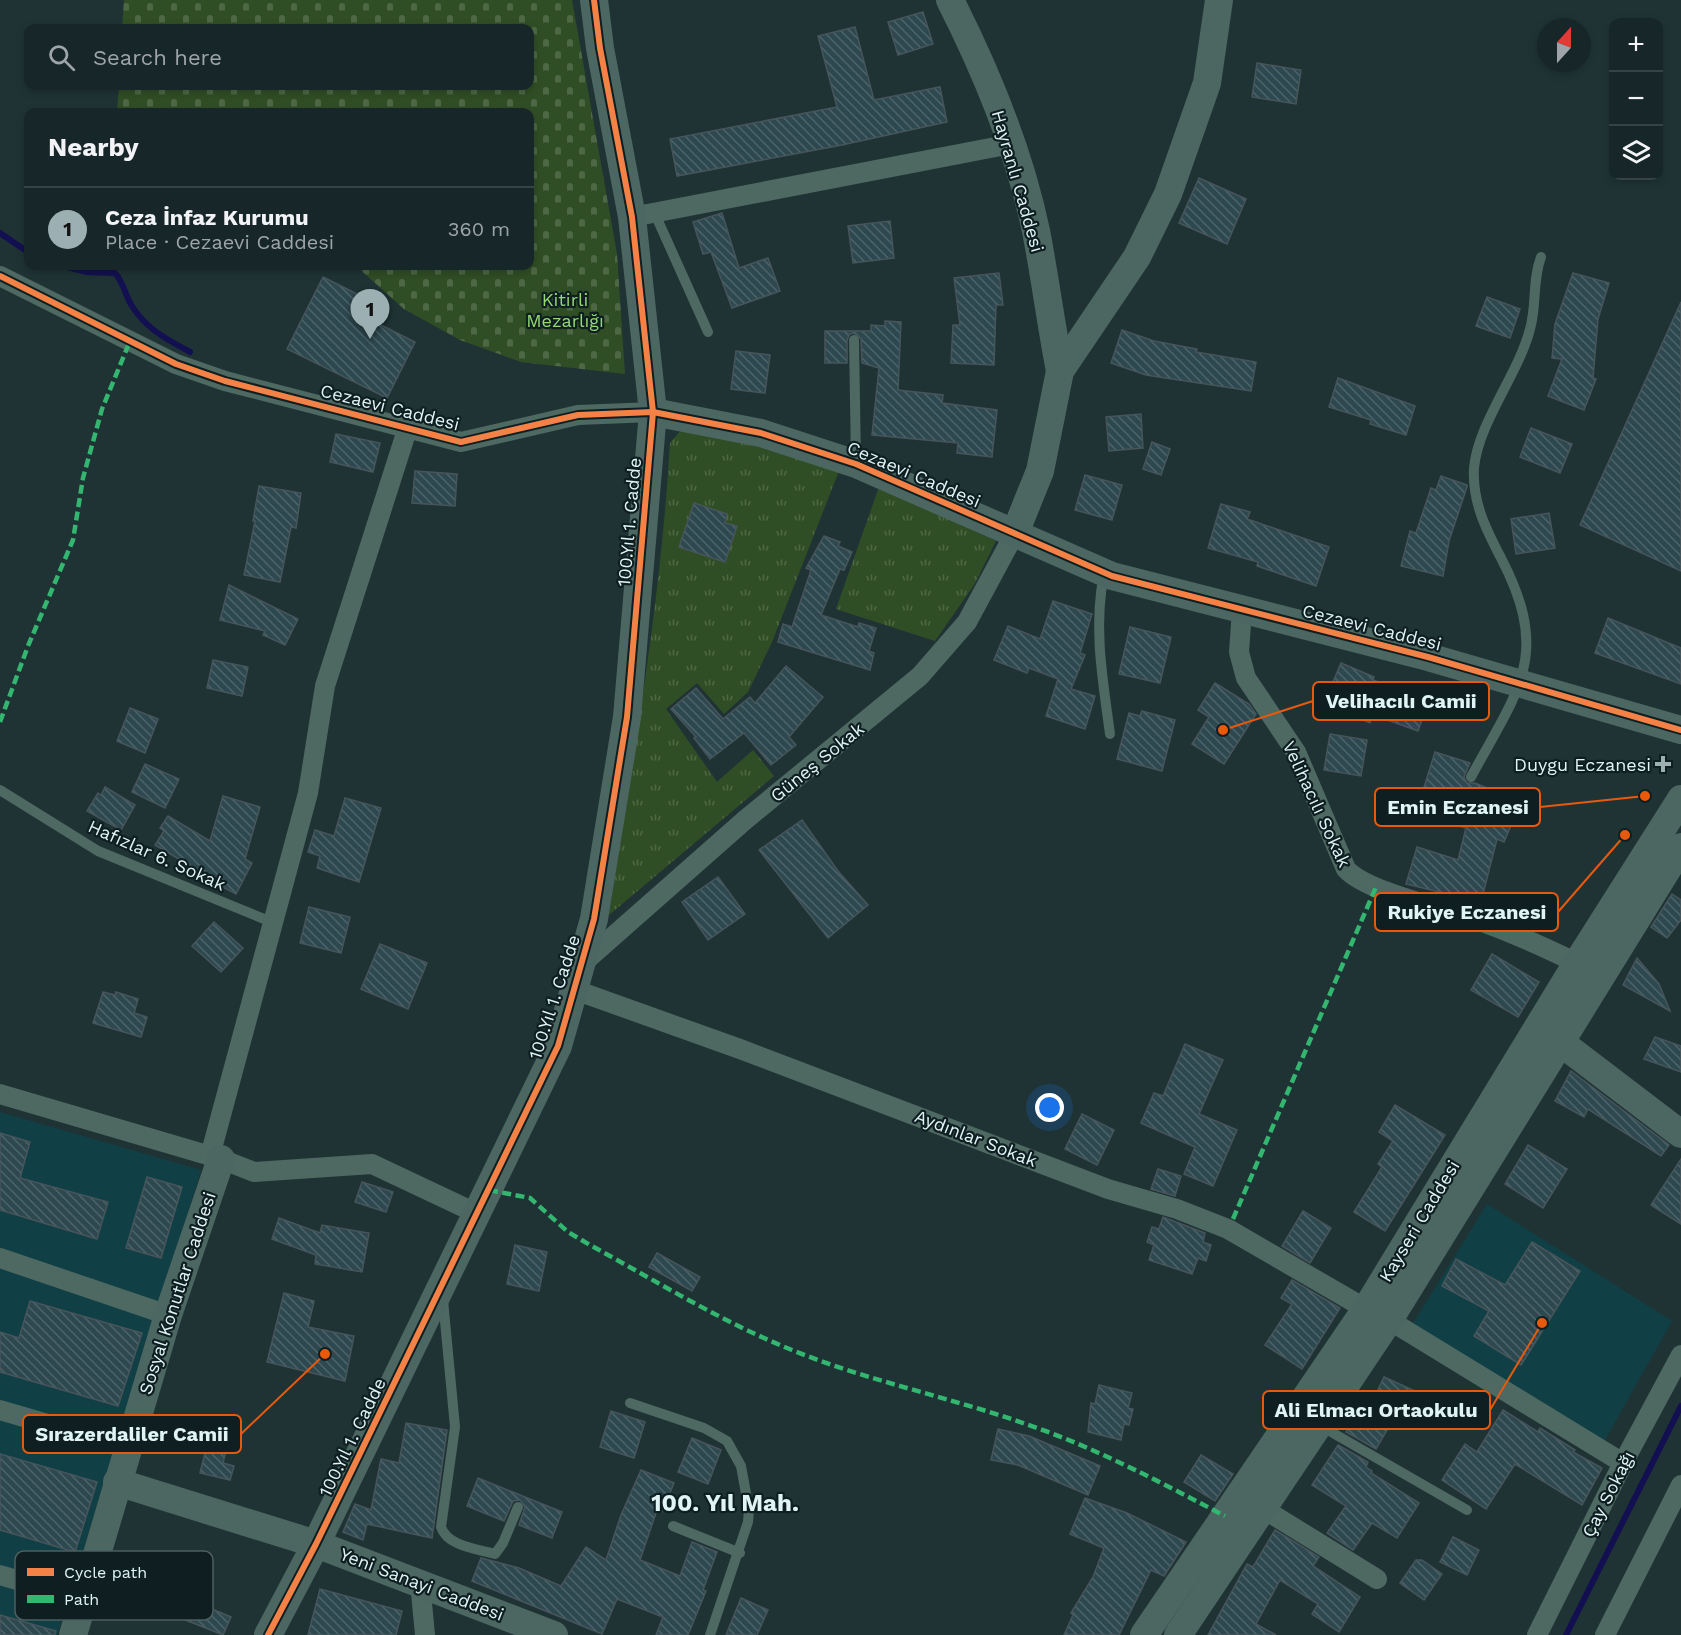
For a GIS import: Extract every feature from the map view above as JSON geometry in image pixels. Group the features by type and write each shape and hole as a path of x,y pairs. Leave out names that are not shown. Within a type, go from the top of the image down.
{"street":[{"name":"100.Yıl 1. Cadde","path":"268,1635 316,1544 558,1046 584,962 594,919 627,717 653,412 643,215 600,48 594,0"},
{"name":"Hayranlı Caddesi","path":"950,0 983,65 1011,144 1036,230 1060,371"},
{"path":"1015,533 1040,471 1060,371 1137,257 1168,194 1207,83 1219,0"},
{"path":"643,215 1011,144"},
{"name":"Cezaevi Caddesi","path":"0,276 176,364 225,381 460,442 578,415 653,412 761,433 856,464 1104,573 1428,657 1681,730"},
{"path":"216,1157 308,793 325,686 407,430"},
{"name":"Güneş Sokak","path":"584,962 745,820 920,676 967,622 1015,533"},
{"name":"Velihacılı Sokak","path":"1242,610 1239,652 1246,678 1296,752 1346,869 1353,877 1382,890 1487,923 1577,963"},
{"name":"Kayseri Caddesi","path":"1178,1635 1318,1424 1377,1314 1577,963 1681,799"},
{"name":"Kayseri Caddesi","path":"1144,1635 1377,1314 1560,1042 1681,847"},
{"name":"Aydınlar Sokak","path":"575,990 740,1048 1108,1189 1177,1209 1228,1229 1377,1314 1623,1463"},
{"path":"1560,1042 1681,1134"},
{"path":"0,1094 216,1157 254,1172 372,1164 478,1214"},
{"name":"Sosyal Konutlar Caddesi","path":"96,1551 216,1157"},
{"path":"0,1258 168,1315"},
{"name":"Çay Sokağı","path":"1537,1635 1623,1463 1681,1355"},
{"path":"0,1410 127,1447"},
{"name":"Yeni Sanayi Caddesi","path":"117,1482 316,1544 554,1635"},
{"path":"1605,1635 1681,1485"},
{"path":"1262,1508 1377,1579"},
{"path":"0,1575 15,1579"},
{"path":"420,1582 425,1635"},
{"name":"Sosyal Konutlar Caddesi","path":"73,1635 77,1620"}],"lane":[{"path":"643,215 708,332"},
{"path":"1471,777 1521,685 1528,631 1525,612 1514,583 1478,509 1474,467 1482,436 1530,329 1536,270 1541,257"},
{"path":"854,340 856,464"},
{"path":"1104,573 1100,594 1099,649 1110,734"},
{"name":"Hafızlar 6. Sokak","path":"0,790 98,851 274,923"},
{"path":"442,1288 455,1427 441,1527 443,1534 454,1542 495,1554 499,1551 518,1507"},
{"path":"630,1403 704,1428 726,1441 734,1450 741,1466 749,1510 740,1553 710,1635"},
{"path":"1318,1424 1467,1510"},
{"path":"673,1526 740,1553"}],"shaded area":[{"path":"0,1112 201,1170 83,1551 15,1551 15,1620 62,1620 57,1635 0,1635"},
{"path":"1487,1204 1672,1321 1605,1440 1412,1325"}],"green space":[{"name":"Kitirli Mezarlığı","path":"124,0 572,0 617,254 625,374 521,362 460,340 404,309 360,270 534,270 534,108 117,108 119,90 534,90 534,24 122,24"},
{"path":"681,430 720,435 839,471 772,642 748,692 724,714 697,683 666,709 717,782 753,750 774,776 609,915 653,620 670,443"},
{"path":"879,487 996,541 974,585 935,641 836,609"}],"building":[{"path":"923,12 933,44 898,55 888,22"},
{"path":"855,27 874,100 940,87 947,122 842,145 677,176 670,139 837,107 818,36"},
{"path":"1257,63 1301,70 1296,104 1252,97"},
{"path":"1199,178 1246,199 1227,244 1179,223"},
{"path":"722,213 739,268 768,258 780,291 732,308 711,252 703,254 693,222"},
{"path":"890,221 894,258 853,263 848,226"},
{"path":"999,273 1003,305 996,305 994,365 951,363 953,325 960,325 954,278"},
{"path":"1573,273 1609,283 1598,319 1593,378 1596,379 1584,410 1548,396 1562,359 1552,358 1555,324"},
{"path":"323,277 385,308 377,323 415,342 387,398 287,349"},
{"path":"1487,297 1520,309 1510,338 1476,326"},
{"path":"1681,302 1681,571 1580,525"},
{"path":"885,321 901,322 898,390 943,395 942,403 997,410 992,457 957,453 958,443 872,435 879,368 862,363 861,339 854,333 850,334 847,340 847,363 825,363 825,331 871,331 871,325 885,326"},
{"path":"1122,330 1154,341 1197,349 1196,352 1256,362 1251,391 1146,375 1111,363"},
{"path":"736,351 770,355 765,393 731,389"},
{"path":"1338,378 1415,406 1406,435 1370,424 1371,420 1329,407"},
{"path":"1141,414 1143,448 1109,451 1106,417"},
{"path":"1531,428 1572,444 1560,473 1520,457"},
{"path":"336,434 380,443 373,472 330,462"},
{"path":"1152,442 1170,449 1161,475 1143,469"},
{"path":"415,471 457,474 455,506 412,503"},
{"path":"1085,475 1122,485 1112,520 1075,510"},
{"path":"1441,476 1467,485 1449,541 1443,576 1401,566 1410,531 1416,533 1431,488 1436,490"},
{"path":"259,486 301,493 296,528 291,527 280,582 244,575 255,521 253,521"},
{"path":"694,503 727,514 725,523 737,526 725,562 679,547"},
{"path":"1221,504 1250,512 1247,519 1329,547 1316,586 1257,566 1258,562 1208,548"},
{"path":"1549,513 1555,548 1516,554 1511,519"},
{"path":"824,536 840,542 838,546 852,552 844,570 840,569 821,615 858,627 859,623 876,628 869,651 874,653 870,670 778,642 783,624 792,627 811,570 806,568"},
{"path":"229,585 298,619 285,645 263,635 265,631 220,620"},
{"path":"1053,601 1092,614 1080,653 1085,655 1071,689 1095,696 1085,729 1046,716 1058,679 1029,668 1027,673 994,660 1008,626 1040,639"},
{"path":"1608,618 1681,648 1681,684 1595,653"},
{"path":"1130,627 1171,637 1160,683 1119,674"},
{"path":"213,660 248,667 242,696 207,688"},
{"path":"1341,663 1374,677 1373,680 1429,700 1418,731 1371,714 1370,723 1324,703"},
{"path":"786,666 823,697 789,737 796,745 771,765 744,733 710,759 694,738 696,737 671,709 696,688 723,719 750,697 755,703"},
{"path":"1215,683 1249,704 1256,714 1224,764 1192,744 1209,717 1198,710"},
{"path":"130,708 158,719 145,753 117,741"},
{"path":"1142,711 1175,720 1162,771 1117,759 1129,713 1140,716"},
{"path":"1330,734 1367,740 1361,776 1324,770"},
{"path":"1435,752 1470,763 1464,777 1467,783 1475,783 1521,802 1504,842 1497,839 1481,902 1406,884 1417,847 1458,860 1466,828 1416,813"},
{"path":"145,764 179,779 165,808 132,792"},
{"path":"105,787 135,805 121,830 87,811 98,793 101,795"},
{"path":"223,796 260,807 245,859 252,863 236,894 200,875 201,872 155,845 164,831 160,828 168,816 210,841"},
{"path":"345,798 381,808 359,882 317,868 320,856 308,852 315,830 334,836"},
{"path":"802,820 838,871 868,905 828,938 759,850"},
{"path":"718,877 745,914 708,940 682,902"},
{"path":"1672,894 1681,900 1681,920 1667,938 1651,927"},
{"path":"309,907 350,917 341,953 300,943"},
{"path":"214,922 243,948 221,972 192,946"},
{"path":"380,944 427,963 408,1009 361,989"},
{"path":"1492,954 1539,982 1518,1017 1471,990"},
{"path":"1637,958 1659,984 1670,1011 1623,985"},
{"path":"103,992 115,995 116,992 138,999 134,1013 147,1017 141,1037 93,1023"},
{"path":"1655,1037 1681,1046 1681,1072 1644,1059"},
{"path":"1185,1044 1223,1060 1199,1114 1237,1130 1213,1186 1184,1174 1195,1147 1141,1123 1154,1093 1163,1096"},
{"path":"1571,1071 1669,1145 1661,1156 1588,1109 1584,1117 1555,1101"},
{"path":"1395,1105 1445,1135 1385,1231 1354,1212 1382,1167 1378,1164 1393,1141 1379,1132"},
{"path":"1082,1114 1114,1130 1097,1165 1065,1149"},
{"path":"0,1133 30,1142 20,1178 108,1202 97,1239 0,1210"},
{"path":"1528,1145 1567,1169 1543,1208 1505,1184"},
{"path":"1681,1159 1681,1224 1651,1205"},
{"path":"1158,1169 1181,1176 1175,1196 1151,1189"},
{"path":"147,1177 182,1187 161,1258 126,1248"},
{"path":"362,1182 393,1192 386,1212 355,1202"},
{"path":"1303,1211 1331,1228 1310,1263 1282,1246"},
{"path":"1163,1217 1205,1233 1203,1242 1211,1245 1206,1261 1198,1258 1192,1274 1149,1260 1154,1245 1147,1242 1152,1227 1159,1229"},
{"path":"279,1218 320,1233 322,1225 369,1233 362,1272 315,1264 316,1255 272,1239"},
{"path":"1532,1242 1580,1271 1521,1365 1474,1336 1489,1311 1442,1286 1456,1259 1505,1285"},
{"path":"515,1245 547,1252 539,1291 507,1284"},
{"path":"657,1253 700,1277 692,1291 649,1267"},
{"path":"1292,1280 1340,1308 1302,1369 1265,1345 1292,1304 1281,1298"},
{"path":"284,1293 314,1301 308,1327 354,1336 345,1381 267,1362"},
{"path":"30,1301 142,1333 118,1406 0,1372 0,1332 19,1338"},
{"path":"1384,1377 1424,1395 1413,1418 1398,1411 1376,1449 1346,1432 1367,1396 1373,1400"},
{"path":"1099,1385 1132,1393 1128,1408 1133,1409 1129,1425 1124,1424 1121,1440 1088,1432 1091,1403 1095,1404"},
{"path":"1503,1410 1538,1432 1540,1428 1575,1450 1573,1452 1602,1468 1582,1505 1515,1464 1486,1509 1442,1480 1465,1444 1477,1452"},
{"path":"611,1411 645,1422 634,1458 600,1447"},
{"path":"406,1423 447,1430 432,1538 367,1524 363,1540 343,1532 355,1504 371,1510 381,1459 399,1463"},
{"path":"998,1429 1029,1436 1100,1466 1088,1495 1018,1465 991,1460"},
{"path":"692,1438 721,1450 708,1484 678,1472"},
{"path":"208,1441 227,1446 223,1463 234,1466 230,1480 200,1473"},
{"path":"1338,1445 1368,1462 1366,1467 1372,1471 1371,1473 1419,1503 1397,1538 1372,1523 1353,1550 1327,1533 1346,1506 1312,1485"},
{"path":"0,1454 97,1482 75,1551 0,1530"},
{"path":"1201,1455 1233,1474 1215,1501 1184,1482"},
{"path":"641,1470 674,1483 662,1512 657,1510 640,1560 680,1576 692,1542 717,1552 703,1590 706,1591 688,1635 656,1635 663,1617 617,1599 602,1634 472,1581 481,1558 519,1568 561,1586 586,1547 606,1560 621,1515"},
{"path":"478,1478 562,1512 552,1538 519,1525 525,1507 520,1500 513,1501 504,1521 467,1506"},
{"path":"1085,1498 1127,1513 1186,1542 1164,1576 1151,1570 1119,1635 1064,1635 1073,1615 1071,1613 1093,1577 1104,1548 1070,1534"},
{"path":"1275,1530 1319,1557 1313,1566 1360,1597 1339,1632 1312,1614 1318,1604 1280,1580 1256,1624 1276,1635 1208,1635 1247,1564 1253,1567"},
{"path":"1453,1537 1479,1550 1467,1575 1440,1562"},
{"path":"1416,1560 1422,1560 1442,1574 1424,1600 1400,1583"},
{"path":"320,1589 402,1611 396,1635 308,1635"},
{"path":"741,1598 768,1610 757,1635 726,1635"},
{"path":"213,1609 231,1617 223,1635 186,1620 213,1620"},
{"path":"0,1615 56,1631 55,1635 0,1635"}],"waterway":[{"path":"0,233 24,249"},
{"path":"79,270 115,273 132,306 144,321 158,333 190,352"},
{"path":"1566,1635 1681,1406"}],"marked path":[{"path":"0,722 28,646 73,540 83,478 102,409 130,341"},
{"path":"1233,1219 1376,887"},
{"path":"489,1190 530,1198 568,1232 690,1300 766,1339 850,1371 997,1414 1052,1433 1127,1466 1225,1516"}],"cycle path":[{"path":"268,1635 316,1544 558,1046 594,919 627,717 653,412 632,217 600,48 594,0"},
{"path":"0,276 176,364 225,381 461,442 578,415 653,412 761,433 856,464 1112,576 1428,657 1681,730"}],"place":[{"name":"Ceza İnfaz Kurumu","path":"370,339"},
{"name":"Velihacılı Camii","path":"1223,730"},
{"name":"Duygu Eczanesi","path":"1663,764"},
{"name":"Emin Eczanesi","path":"1645,796"},
{"name":"Rukiye Eczanesi","path":"1625,835"},
{"name":"Ali Elmacı Ortaokulu","path":"1542,1323"},
{"name":"Sırazerdaliler Camii","path":"325,1354"}],"district":[{"name":"100. Yıl Mah.","path":"725,1503"}]}
